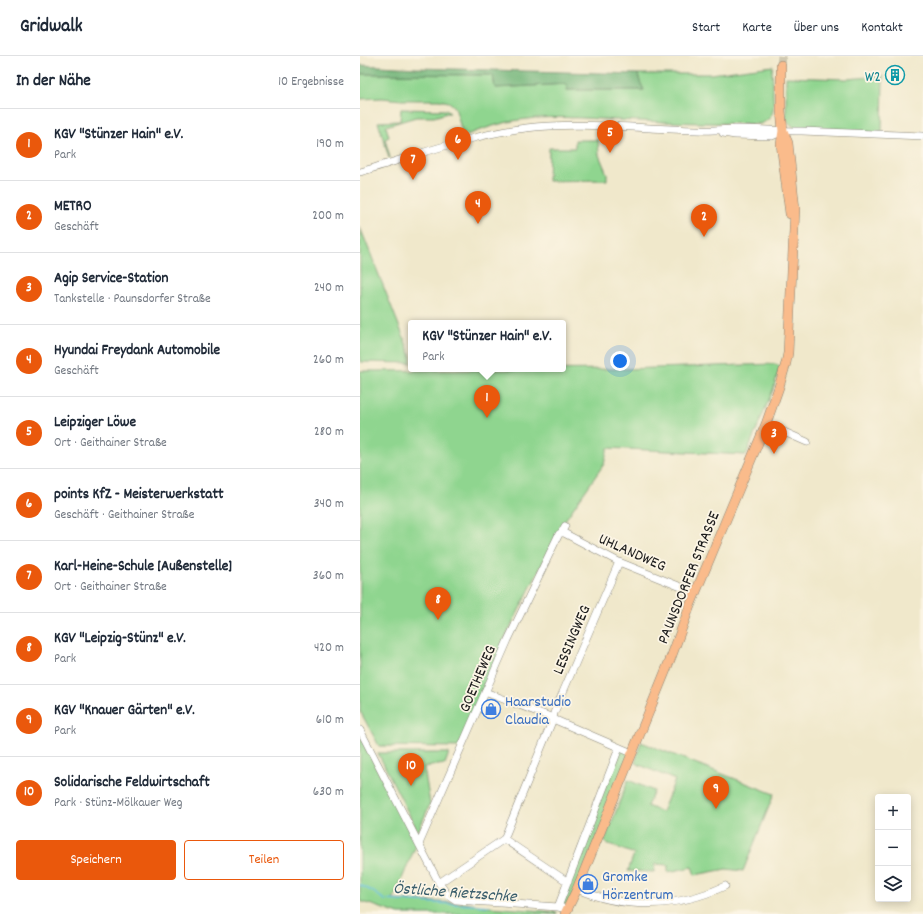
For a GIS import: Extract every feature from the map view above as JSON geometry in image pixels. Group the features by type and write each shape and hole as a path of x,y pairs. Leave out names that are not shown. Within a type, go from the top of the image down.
{"main road":[{"name":"PAUNSDORFER STRASSE","path":"564,910 577,889 696,593 766,424 779,387 788,353 794,241 781,144 783,131 781,111 782,65"}],"street":[{"path":"360,172 461,141 486,135 527,128 555,126 715,130 736,135 772,136 783,131 923,136"},
{"path":"766,424 807,442"},
{"name":"GOETHEWEG","path":"419,844 525,602 559,534 565,526"},
{"name":"UHLANDWEG","path":"561,533 564,533 619,562 696,593"},
{"name":"LESSINGWEG","path":"504,839 554,719 554,713 619,562"},
{"path":"485,692 548,716 632,753"},
{"path":"360,730 439,883 447,894 456,900 564,910 568,882 619,748"},
{"path":"439,883 504,839 568,882"},
{"path":"577,889 594,896 621,902 660,904 701,896 725,886"}],"green space":[{"path":"360,65 638,74 644,90 567,90 567,84 495,88 493,75 360,74"},
{"path":"773,66 774,105 771,116 765,122 760,124 549,117 512,121 466,135 462,132 455,107 449,102 439,100 402,100 382,98 360,99 360,74 493,75 495,88 567,84 567,90 644,90 638,74 711,74"},
{"path":"883,76 882,133 796,129 786,120 786,77 847,79"},
{"path":"401,109 446,110 450,113 434,117 416,117 386,126 389,137 385,139 389,158 378,122 400,121"},
{"path":"575,140 598,140 599,155 607,174 607,180 548,181 549,148 575,148"},
{"path":"360,227 408,348 408,363 360,362"},
{"path":"775,364 780,366 773,390 746,455 608,448 604,464 563,523 505,638 459,747 379,746 360,711 360,371 566,372 566,369"},
{"path":"360,736 417,843 393,900 465,903 489,907 557,912 556,914 399,914 360,901"},
{"path":"641,742 774,794 743,871 726,869 695,875 692,867 668,872 668,865 655,864 654,872 628,871 634,854 604,842 628,780 654,791 647,806 662,812 675,780 635,763"},
{"path":"619,748 632,753 567,909 558,907"},
{"path":"378,753 449,753 445,764 424,767 430,804 418,832"}],"waterway":[{"name":"Östliche Rietzschke","path":"360,885 385,900 490,906"}],"tunnel":[{"path":"781,65 782,56"}],"place":[{"name":"W2","path":"895,75"},
{"name":"Leipziger Löwe","path":"610,153"},
{"name":"points KfZ - Meisterwerkstatt","path":"458,160"},
{"name":"Karl-Heine-Schule [Außenstelle]","path":"413,180"},
{"name":"Hyundai Freydank Automobile","path":"478,224"},
{"name":"METRO","path":"704,237"},
{"name":"KGV \"Stünzer Hain\" e.V.","path":"487,418"},
{"name":"Agip Service-Station","path":"774,454"},
{"name":"KGV \"Leipzig-Stünz\" e.V.","path":"438,620"},
{"name":"Haarstudio Claudia","path":"491,709"},
{"name":"Solidarische Feldwirtschaft","path":"411,786"},
{"name":"KGV \"Knauer Gärten\" e.V.","path":"716,809"},
{"name":"Gromke Hörzentrum","path":"588,884"}]}
